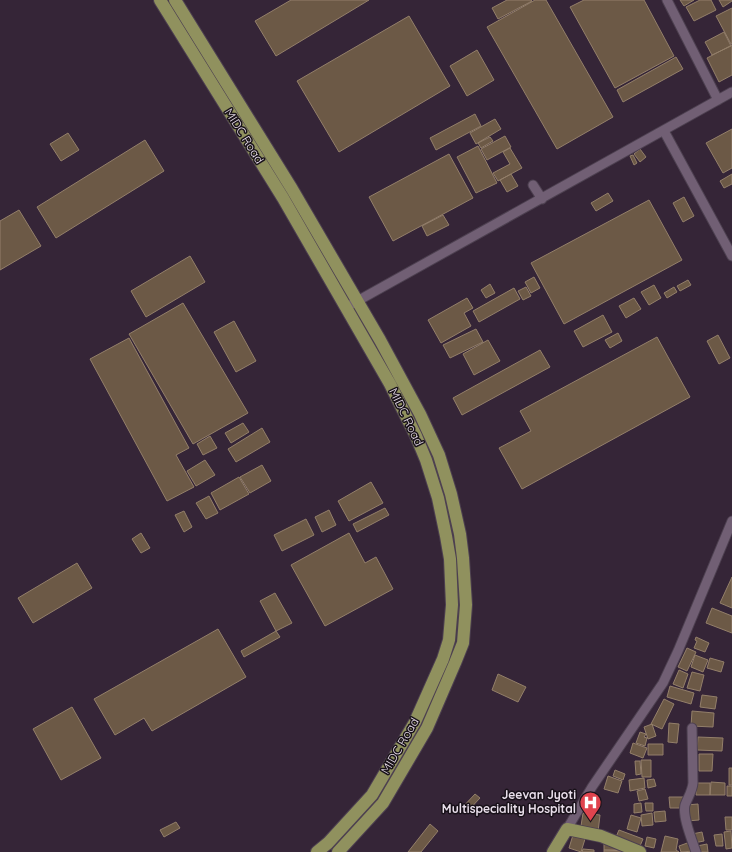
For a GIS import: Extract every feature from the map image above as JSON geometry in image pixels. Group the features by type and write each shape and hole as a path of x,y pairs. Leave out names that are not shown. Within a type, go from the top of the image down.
{"main road":[{"name":"MIDC Road","path":"160,0 190,46 216,92 283,198 390,384 416,436 426,460 438,498 449,552 452,616 450,640 443,659 415,722 372,795 328,844 317,852"},
{"name":"MIDC Road","path":"175,0 292,189 380,340 416,407 439,455 451,494 460,534 466,605 463,643 456,664 427,728 383,802 338,852"},
{"path":"553,852 567,829 601,836 640,852"}],"street":[{"path":"667,0 718,100"},
{"path":"346,308 732,92"},
{"path":"664,130 732,256"},
{"path":"534,185 542,199"},
{"path":"567,829 592,787 662,683 678,651 732,521"},
{"path":"692,728 693,784 685,809 696,852"}],"building":[{"path":"291,0 369,0 276,56 255,21"},
{"path":"507,0 532,1 498,19 492,8"},
{"path":"535,0 546,0 613,117 557,149 487,27"},
{"path":"584,0 644,0 674,56 615,88 570,7"},
{"path":"680,0 694,0 684,6"},
{"path":"700,0 711,0 716,10 694,21 686,7"},
{"path":"719,0 732,0 732,1 723,7"},
{"path":"732,8 732,44 731,44 716,16"},
{"path":"409,16 450,86 339,152 297,81"},
{"path":"724,32 731,46 712,55 705,42"},
{"path":"732,45 732,75 719,82 707,58"},
{"path":"477,50 494,80 467,96 450,66"},
{"path":"676,57 683,69 623,102 617,90"},
{"path":"475,114 481,126 436,150 430,138"},
{"path":"495,119 501,129 476,144 470,133"},
{"path":"732,129 732,168 723,173 706,143"},
{"path":"68,133 79,150 61,161 50,144"},
{"path":"505,136 511,147 487,160 481,149"},
{"path":"490,137 493,141 481,148 478,143"},
{"path":"145,140 164,171 56,238 37,207"},
{"path":"478,146 497,183 476,193 457,157"},
{"path":"510,148 522,168 498,181 493,173 510,164 503,152"},
{"path":"640,149 646,157 640,162 634,154"},
{"path":"449,154 473,198 393,241 369,197"},
{"path":"633,155 637,163 634,165 630,156"},
{"path":"511,174 518,186 507,192 500,180"},
{"path":"732,174 732,184 724,188 720,181"},
{"path":"608,193 613,201 596,211 591,203"},
{"path":"684,197 694,216 683,222 673,203"},
{"path":"649,200 682,260 564,324 531,263"},
{"path":"19,210 41,246 0,270 0,221"},
{"path":"443,215 449,225 427,236 422,226"},
{"path":"190,256 205,282 146,317 131,291"},
{"path":"534,277 540,288 531,293 525,282"},
{"path":"688,280 691,285 680,291 677,286"},
{"path":"490,284 495,293 486,298 481,290"},
{"path":"654,285 661,298 649,305 641,292"},
{"path":"526,287 531,296 523,300 518,291"},
{"path":"674,287 677,292 667,298 664,293"},
{"path":"514,288 520,299 479,322 473,311"},
{"path":"467,298 473,308 464,313 471,326 441,343 428,320"},
{"path":"634,298 641,309 626,318 619,306"},
{"path":"183,303 248,413 193,444 129,334"},
{"path":"603,315 612,332 583,347 574,331"},
{"path":"234,321 256,361 236,372 214,332"},
{"path":"476,329 483,342 450,358 443,345"},
{"path":"618,333 622,341 610,348 605,340"},
{"path":"718,335 730,358 719,364 707,341"},
{"path":"657,337 690,397 522,489 499,448 531,431 520,411"},
{"path":"129,338 189,448 176,455 194,487 167,501 90,359"},
{"path":"488,340 500,361 474,375 463,354"},
{"path":"540,350 550,367 462,415 453,398"},
{"path":"243,423 249,432 231,443 225,433"},
{"path":"262,428 270,442 236,462 228,449"},
{"path":"210,436 217,448 203,455 197,444"},
{"path":"205,460 215,475 196,486 187,471"},
{"path":"262,465 271,481 250,493 240,477"},
{"path":"239,477 249,494 220,510 211,493"},
{"path":"371,482 383,503 349,521 338,501"},
{"path":"209,496 218,513 206,519 196,503"},
{"path":"385,508 389,515 357,532 353,524"},
{"path":"329,510 336,525 322,532 315,517"},
{"path":"184,511 192,527 184,532 175,515"},
{"path":"306,519 314,535 282,551 274,535"},
{"path":"141,533 150,548 141,553 132,539"},
{"path":"349,533 365,563 376,557 393,589 325,626 291,565"},
{"path":"77,563 92,588 33,623 18,598"},
{"path":"732,577 732,608 720,603"},
{"path":"275,593 292,623 276,631 260,601"},
{"path":"712,608 732,616 732,633 706,623"},
{"path":"218,629 246,677 152,731 144,718 115,735 94,699"},
{"path":"276,631 280,637 244,657 241,651"},
{"path":"696,637 709,643 705,652 694,648 697,641 695,640"},
{"path":"687,648 696,652 687,671 678,667"},
{"path":"695,655 708,660 703,672 691,667"},
{"path":"710,658 724,662 721,672 707,668"},
{"path":"679,670 688,674 683,688 673,684"},
{"path":"692,672 704,675 700,691 687,688"},
{"path":"498,674 526,687 518,702 492,690"},
{"path":"670,686 694,693 691,704 667,697"},
{"path":"702,695 717,697 715,709 700,707"},
{"path":"664,699 674,704 662,729 651,724"},
{"path":"72,707 101,758 61,780 33,729"},
{"path":"692,711 714,713 713,727 691,726"},
{"path":"669,723 679,724 677,743 668,742"},
{"path":"652,724 656,736 648,739 644,727"},
{"path":"640,732 646,734 644,737 647,738 645,746 636,743"},
{"path":"698,737 723,738 722,751 697,750"},
{"path":"633,743 647,748 643,758 630,753"},
{"path":"648,744 663,744 663,755 648,755"},
{"path":"699,754 713,754 712,771 699,771"},
{"path":"641,760 651,760 651,777 642,777"},
{"path":"635,761 640,761 641,774 636,775"},
{"path":"729,768 732,768 732,785 729,785"},
{"path":"615,770 625,774 623,780 613,776"},
{"path":"608,776 622,781 618,793 604,789"},
{"path":"644,778 645,788 630,791 629,780"},
{"path":"654,779 656,786 648,788 647,780"},
{"path":"711,782 725,783 725,795 710,795"},
{"path":"696,783 710,783 710,795 696,795"},
{"path":"727,786 732,786 732,796 727,796"},
{"path":"645,789 648,799 639,801 637,791"},
{"path":"475,794 480,798 466,813 461,809"},
{"path":"669,797 684,797 684,808 670,808"},
{"path":"641,803 642,812 634,813 634,804"},
{"path":"645,803 653,803 653,811 646,811"},
{"path":"698,804 699,820 687,821 686,805"},
{"path":"665,811 666,821 655,822 654,812"},
{"path":"583,813 600,815 598,832 581,826"},
{"path":"652,813 653,825 642,826 641,815"},
{"path":"631,815 641,818 637,832 627,829"},
{"path":"725,817 732,817 732,830 726,830"},
{"path":"176,822 180,828 164,837 160,830"},
{"path":"430,824 438,831 421,852 408,852"},
{"path":"619,830 643,839 640,846 616,837"},
{"path":"731,831 732,848 726,849 724,832"},
{"path":"702,832 704,841 694,843 692,834"},
{"path":"722,834 723,846 716,846 714,835"},
{"path":"573,835 585,839 581,852 569,848"},
{"path":"665,836 678,839 676,850 679,852 661,852"},
{"path":"647,837 656,839 654,848 645,846"},
{"path":"604,842 617,843 617,850 604,850"},
{"path":"690,842 694,851 681,852 679,846"},
{"path":"707,844 708,852 698,852 697,846"},
{"path":"583,849 594,850 594,852 582,852"},
{"path":"604,850 627,851 627,852 604,852"}],"place":[{"name":"Jeevan Jyoti Multispeciality Hospital","path":"591,822"}]}
